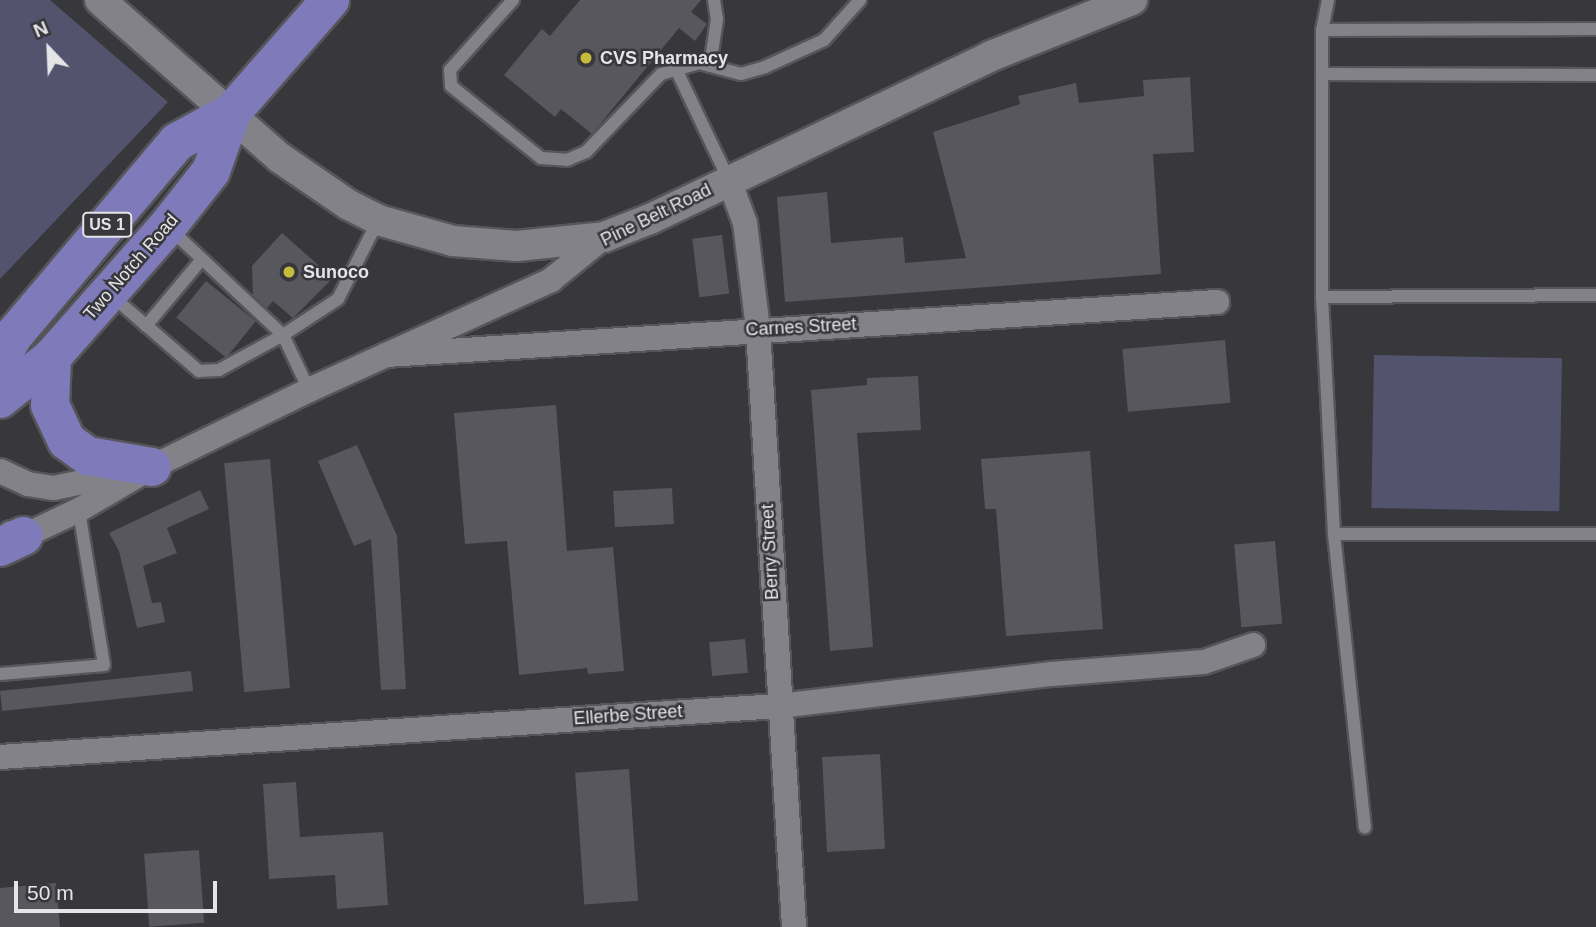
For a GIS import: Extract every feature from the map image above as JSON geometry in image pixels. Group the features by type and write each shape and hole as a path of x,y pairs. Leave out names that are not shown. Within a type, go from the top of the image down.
{"main road":[{"name":"Two Notch Road","path":"0,359 14,335 177,142 232,112 331,0"},
{"name":"Two Notch Road","path":"0,399 52,357 167,227 211,171 232,112"},
{"path":"52,357 50,405 67,441 88,456 152,467"}],"street":[{"path":"100,0 321,188 378,220 488,246 548,246 604,237"},
{"name":"Pine Belt Road","path":"8,538 79,510 152,467 309,390 551,280 604,237 991,57 1127,1"},
{"name":"Berry Street","path":"729,180 745,223 758,329 794,927"},
{"name":"Carnes Street","path":"386,355 758,329 1217,302"},
{"name":"Pine Belt Road","path":"0,471 28,484 54,488 152,467"},
{"name":"Ellerbe Street","path":"0,757 779,706 1052,674 1204,662 1253,645"}],"lane":[{"path":"513,0 450,69 451,86 541,158 567,160 586,152 648,84 675,67 710,66 741,74 765,67 824,40 860,0"},
{"path":"710,66 717,19 714,0"},
{"path":"1328,0 1322,30 1322,297 1334,534 1365,827"},
{"path":"1322,30 1596,29"},
{"path":"675,67 729,180"},
{"path":"1322,74 1596,75"},
{"path":"109,294 199,371 219,370 283,335 338,299 378,220"},
{"path":"167,227 283,335 309,390"},
{"path":"146,326 202,259"},
{"path":"1322,297 1596,295"},
{"path":"0,674 104,665 79,510"},
{"path":"1334,534 1596,534"}],"shaded area":[{"path":"0,0 50,0 168,102 0,279"},
{"path":"1374,355 1562,358 1559,511 1371,508"}],"building":[{"name":"CVS Pharmacy","path":"580,0 701,0 691,12 707,24 695,41 679,28 592,134 561,109 555,117 504,75 542,29 550,36"},
{"path":"1190,77 1194,152 1153,154 1161,274 785,302 777,197 827,192 831,243 903,237 905,263 966,258 933,132 1020,104 1018,96 1076,83 1079,103 1144,96 1143,80"},
{"name":"Sunoco","path":"282,233 333,278 293,318 273,301 267,308 253,295 252,266"},
{"path":"722,235 729,294 699,297 692,239"},
{"path":"206,281 256,321 226,358 176,318"},
{"path":"1225,340 1230,403 1128,412 1122,349"},
{"path":"918,376 921,430 857,433 873,647 830,651 811,390 867,385 867,378"},
{"path":"556,405 567,551 613,547 624,671 588,674 587,668 519,675 507,541 465,544 454,413"},
{"path":"357,445 397,536 406,689 381,690 371,539 354,546 318,461"},
{"path":"1090,451 1103,629 1006,636 996,509 985,509 981,459"},
{"path":"270,459 290,688 244,692 224,463"},
{"path":"672,488 674,524 615,527 613,491"},
{"path":"200,490 209,509 167,528 177,553 143,566 152,603 161,602 165,622 137,628 119,551 109,533"},
{"path":"1275,541 1282,624 1241,627 1234,545"},
{"path":"745,639 748,673 712,676 709,642"},
{"path":"191,671 193,691 2,711 0,691"},
{"path":"880,754 885,849 827,852 822,757"},
{"path":"629,769 638,901 584,904 575,773"},
{"path":"296,782 300,837 383,832 388,905 337,909 335,875 269,879 263,784"},
{"path":"199,850 204,923 149,927 144,854"},
{"path":"56,883 60,927 0,927 0,888"}],"place":[{"name":"CVS Pharmacy","path":"586,58"},
{"name":"Sunoco","path":"289,272"}]}
